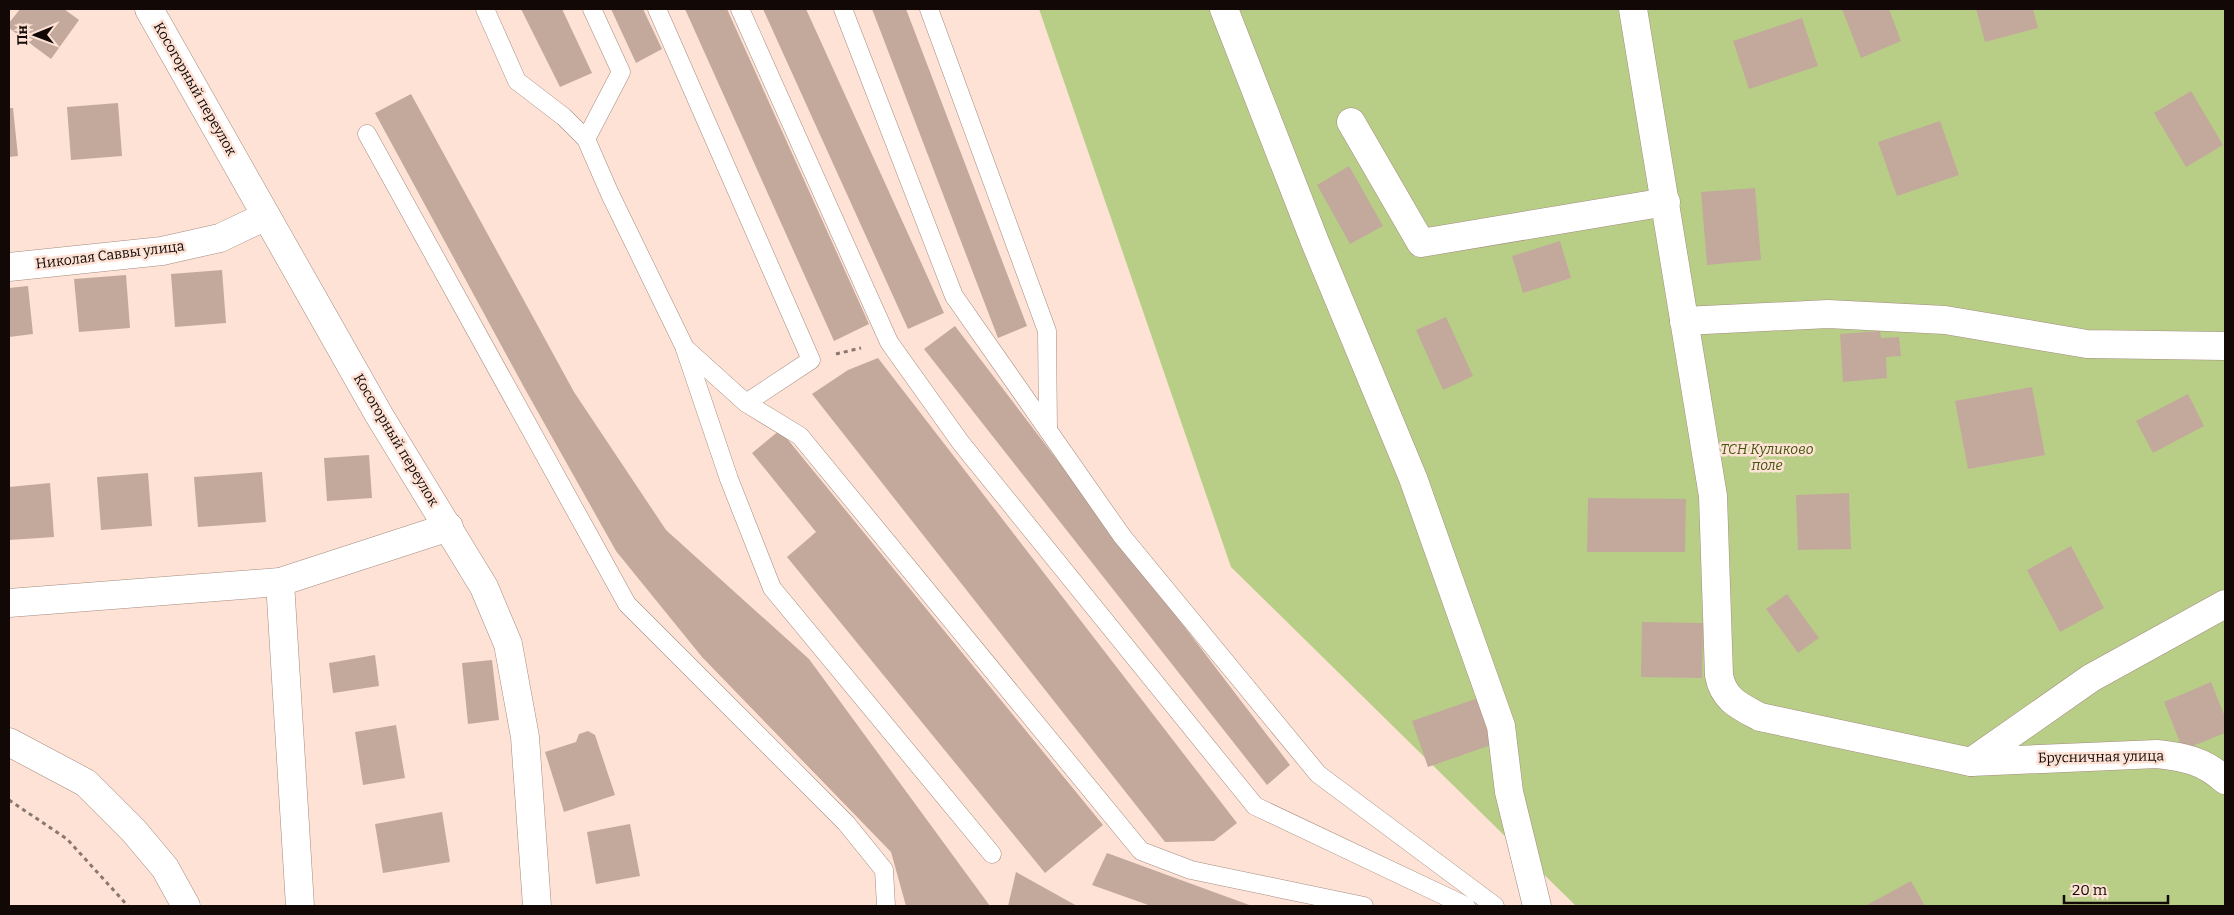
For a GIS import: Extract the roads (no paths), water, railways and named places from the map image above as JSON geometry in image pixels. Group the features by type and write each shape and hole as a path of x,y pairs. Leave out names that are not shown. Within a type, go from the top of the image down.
{"street":[{"name":"Косогорный переулок","path":"149,9 379,415 484,587 508,644 525,737 537,906"},
{"path":"1224,9 1315,242 1413,478 1501,726 1509,792 1537,906"},
{"name":"Брусничная улица","path":"1633,9 1713,496 1719,675 1721,686 1726,695 1734,703 1760,716 1971,762 2157,754 2187,758 2214,770 2225,780"},
{"path":"1351,122 1421,243 1666,202"},
{"name":"Николая Саввы улица","path":"9,268 162,251 220,238 266,216"},
{"path":"1684,321 1828,314 1945,320 2087,344 2225,346"},
{"path":"9,603 280,582 449,527"},
{"path":"280,582 300,906"},
{"path":"1971,762 2091,678 2225,604"},
{"path":"9,742 86,783 134,830 165,868 186,906"}],"lane":[{"path":"485,9 517,81 564,117 586,139 610,194 685,348 729,479 772,588 992,854"},
{"path":"586,139 621,72 592,9"},
{"path":"657,9 811,360 746,403"},
{"path":"740,9 889,342 961,443 1254,806 1466,906"},
{"path":"843,9 954,296 1122,536 1318,774 1495,906"},
{"path":"929,9 1047,331 1048,430"},
{"path":"367,134 560,486 627,604 846,824 884,870 886,906"},
{"path":"685,348 746,403 800,436 1141,851 1192,870 1364,906"}],"park label":[{"name":"ТСН Куликово поле","path":"1767,458"}]}
